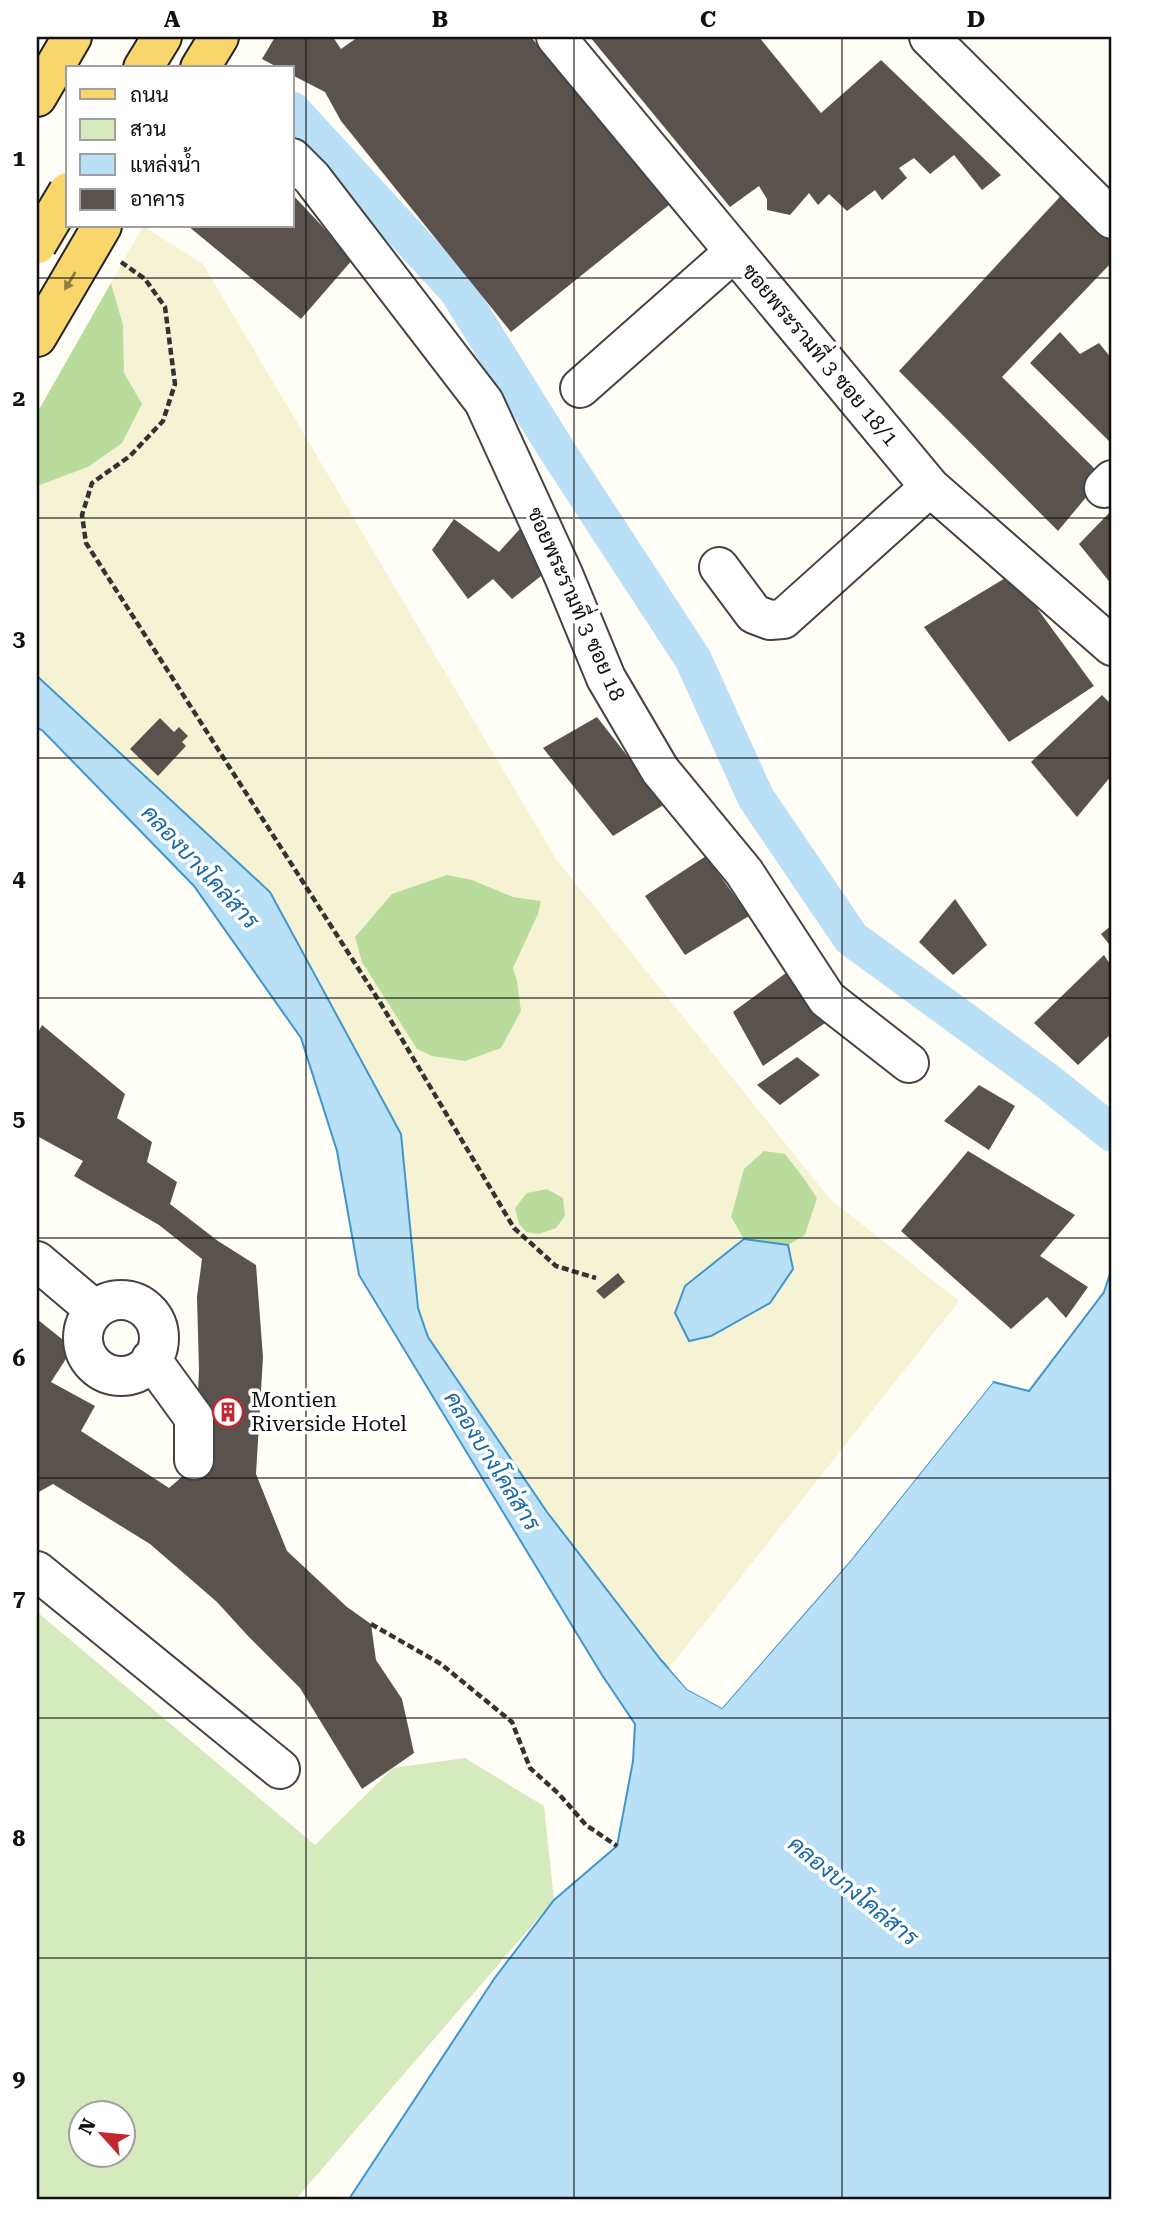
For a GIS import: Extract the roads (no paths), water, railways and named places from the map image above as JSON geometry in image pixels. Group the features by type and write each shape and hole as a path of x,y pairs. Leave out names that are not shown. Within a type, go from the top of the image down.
{"main road":[{"path":"37,97 72,37"},
{"path":"144,66 162,37"},
{"path":"201,66 219,37"},
{"path":"37,244 66,195"},
{"path":"37,226 88,230 37,337"}],"street":[{"name":"ซอยพระรามที่ 3 ซอย 18/1","path":"556,37 930,487 1112,646"},
{"path":"929,37 1112,219"},
{"name":"ซอยพระรามที่ 3 ซอย 18","path":"294,160 312,178 484,402 564,573 606,678 660,770 744,872 827,999 909,1063"},
{"path":"580,388 734,252"},
{"path":"719,566 754,614 770,620 783,619 930,487"},
{"path":"37,1261 94,1310"},
{"path":"114,1300 139,1304 153,1316 159,1333 158,1349 149,1365 140,1371 117,1376 101,1371 89,1360 83,1346 84,1328 94,1310 114,1300"},
{"path":"151,1359 194,1418 194,1460"},
{"path":"37,1571 280,1769"}],"water":[{"name":"คลองบางโคล่สาร","path":"37,676 270,892 401,1134 418,1308 428,1337 547,1512 661,1660 687,1689 722,1708 850,1561 993,1382 1029,1391 1104,1292 1112,1268 1112,2199 349,2199 494,1979 554,1900 617,1846 633,1761 635,1724 602,1675 359,1275 337,1151 301,1038 194,886 42,730 37,728"},
{"path":"744,1239 788,1245 793,1269 770,1303 711,1336 689,1341 675,1313 685,1286"}],"waterway":[{"path":"294,112 457,290 558,452 693,659 756,798 851,938 1047,1081 1112,1133"}],"place":[{"name":"Montien Riverside Hotel","path":"228,1412"}]}
